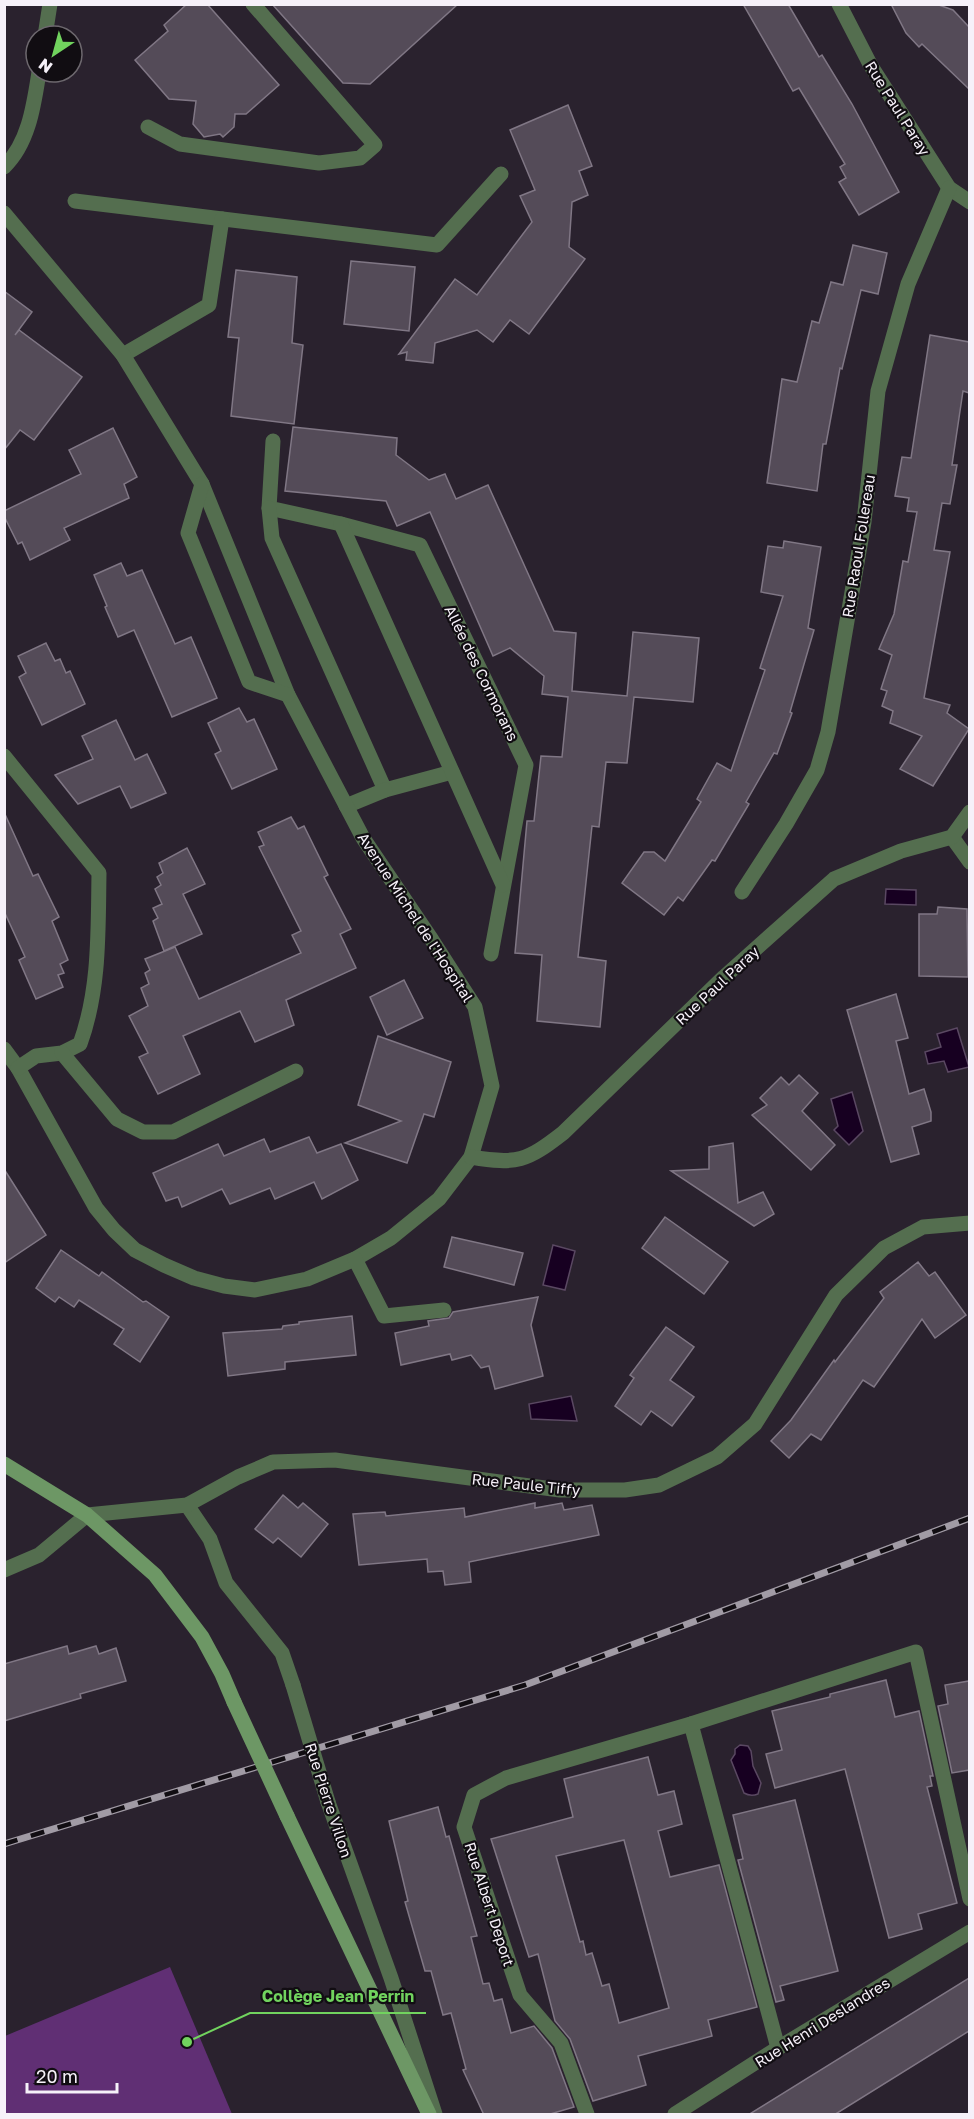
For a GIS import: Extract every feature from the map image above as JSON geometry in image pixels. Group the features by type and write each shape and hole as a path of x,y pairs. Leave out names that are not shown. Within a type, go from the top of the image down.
{"street":[{"path":"47,24 50,4"},
{"path":"148,127 180,144 319,163 360,158 375,144 253,4"},
{"name":"Rue Paul Paray","path":"839,4 871,66 949,188 969,202"},
{"path":"4,167 12,159 32,116 37,84"},
{"path":"75,201 437,244 501,174"},
{"name":"Rue Raoul Follereau","path":"742,892 786,824 817,770 820,760 828,732 864,522 878,391 908,284 949,188"},
{"name":"Avenue Michel de l'Hospital","path":"4,213 123,355 202,484 288,695 363,838 475,1007 492,1086 471,1157 439,1199 391,1238 355,1259 307,1279 255,1290 224,1286 194,1278 135,1250 114,1230 96,1208 18,1068 4,1049"},
{"path":"123,355 209,305 222,219"},
{"path":"273,441 269,508 272,538 385,790"},
{"path":"202,484 188,533 249,682 288,695"},
{"name":"Allée des Cormorans","path":"269,508 420,545 526,765 491,954"},
{"path":"341,524 503,885"},
{"path":"4,756 99,873 97,971 87,1024 80,1044 62,1053 36,1056 18,1068"},
{"path":"346,806 385,790 452,772"},
{"path":"969,812 952,837 969,862"},
{"name":"Rue Paul Paray","path":"471,1157 511,1162 541,1149 563,1133 724,977 834,879 902,851 952,837"},
{"path":"62,1053 117,1119 143,1132 173,1132 297,1071"},
{"name":"Rue Paule Tiffy","path":"87,1515 187,1505 238,1477 273,1462 335,1460 560,1490 625,1490 659,1485 717,1457 754,1424 836,1295 884,1248 923,1227 969,1223"},
{"path":"355,1259 384,1316 444,1310"},
{"path":"4,1464 87,1515 155,1575 202,1637 222,1674 429,2115"},
{"name":"Rue Pierre Villon","path":"187,1505 210,1539 226,1583 282,1653 328,1802 391,1978 435,2115"},
{"path":"4,1570 39,1555 87,1515"},
{"name":"Rue Albert Deport","path":"586,2115 561,2043 520,1995 464,1827 474,1795 506,1778 691,1724 916,1652 969,1899"},
{"path":"691,1724 778,2048"},
{"name":"Rue Henri Deslandres","path":"675,2115 778,2048 969,1932"}],"shaded area":[{"path":"886,889 916,890 916,905 885,904"},
{"path":"957,1028 969,1067 948,1072 944,1061 928,1064 925,1052 941,1047 937,1034"},
{"path":"852,1092 863,1131 849,1145 834,1130 838,1126 831,1099"},
{"path":"553,1245 575,1251 565,1290 543,1285"},
{"path":"571,1396 577,1421 531,1419 529,1404"},
{"path":"740,1745 748,1746 751,1751 753,1766 761,1783 756,1795 744,1793 731,1760 735,1749"},
{"path":"170,1967 232,2114 5,2114 5,2036"}],"building":[{"path":"187,4 207,4 279,85 246,114 235,114 234,127 223,137 220,134 204,137 193,124 196,101 169,99 135,60 168,31 164,25"},
{"path":"272,4 458,4 370,84 343,83"},
{"path":"743,4 788,4 819,57 822,55 852,104 899,192 859,215 839,182 846,178 840,167 845,164 799,88 793,91"},
{"path":"891,4 936,4 953,10 969,27 969,89 922,44 919,47 906,33"},
{"path":"568,105 592,166 579,171 588,195 572,202 569,247 585,259 529,334 510,320 493,342 477,330 435,343 433,363 406,360 407,352 399,354 455,279 477,295 532,222 520,196 535,190 510,130"},
{"path":"853,245 887,253 878,294 861,290 842,369 840,368 826,444 823,444 817,491 767,483 782,379 797,382 812,321 819,323 831,282 843,285"},
{"path":"351,261 415,267 409,331 344,324"},
{"path":"236,270 297,277 292,343 303,345 294,424 231,416 239,338 228,337"},
{"path":"4,291 32,312 15,335 19,330 82,377 34,440 20,430 4,450"},
{"path":"930,335 969,342 969,393 963,391 952,465 957,465 950,504 942,503 934,550 950,552 924,698 950,705 947,713 969,729 933,786 900,769 922,736 890,723 893,711 882,706 887,691 881,689 892,655 879,649 894,614 903,561 908,562 917,512 907,511 909,498 895,496 902,457 911,458"},
{"path":"293,427 397,438 396,455 429,480 445,474 456,499 488,485 554,631 576,633 572,691 627,696 633,632 699,638 693,702 634,697 627,763 606,762 599,827 592,826 578,957 606,961 600,1027 537,1021 542,955 515,953 527,821 534,821 541,756 562,757 568,697 542,694 544,676 510,648 493,656 430,512 397,526 386,501 285,491"},
{"path":"113,428 137,477 124,484 129,498 64,528 70,540 30,560 22,542 18,544 4,516 4,511 81,474 69,450"},
{"path":"784,541 821,547 808,628 814,630 790,712 792,713 777,754 774,753 746,802 749,804 715,861 712,860 683,901 678,897 664,915 622,883 644,852 654,852 665,861 701,802 697,799 717,763 731,771 765,670 760,668 783,596 761,592 768,546 783,548"},
{"path":"121,563 127,576 142,570 175,644 191,637 217,698 172,717 134,630 118,637 94,575"},
{"path":"46,643 55,661 60,659 66,673 70,671 85,704 42,725 19,677 26,673 18,656"},
{"path":"239,708 247,722 254,719 277,769 232,789 215,754 221,751 208,723"},
{"path":"116,720 135,760 147,754 166,793 131,808 120,786 78,804 55,775 93,759 82,736"},
{"path":"4,812 33,876 38,874 59,917 52,921 68,960 60,964 64,973 58,975 63,987 36,999 19,960 25,957 4,911"},
{"path":"291,817 298,829 304,826 328,875 324,877 351,929 340,934 356,968 286,1000 294,1025 255,1042 240,1011 183,1036 200,1074 158,1094 139,1057 148,1053 129,1016 148,1006 141,988 149,984 145,973 150,970 145,959 175,947 199,999 301,953 292,935 301,931 259,847 264,845 258,832"},
{"path":"187,848 205,884 183,894 202,934 164,951 153,921 158,918 153,908 162,904 155,889 161,885 157,877 163,873 159,863"},
{"path":"938,907 967,909 968,977 919,976 919,914 937,914"},
{"path":"404,980 423,1018 387,1035 370,997"},
{"path":"896,994 908,1038 896,1041 909,1094 924,1089 931,1112 931,1121 912,1127 919,1154 891,1162 847,1010"},
{"path":"378,1036 451,1062 434,1117 424,1114 407,1163 345,1143 401,1121 358,1105"},
{"path":"799,1075 818,1093 802,1111 835,1145 811,1170 752,1115 767,1105 760,1098 781,1077 789,1085"},
{"path":"309,1137 317,1153 341,1144 358,1180 322,1199 314,1182 275,1199 270,1188 230,1204 222,1189 182,1207 178,1197 166,1201 153,1173 218,1144 224,1156 264,1139 270,1152"},
{"path":"733,1143 738,1203 763,1192 774,1214 754,1226 671,1171 709,1169 709,1147"},
{"path":"4,1169 46,1235 4,1263"},
{"path":"665,1217 728,1262 704,1294 642,1248"},
{"path":"452,1237 523,1253 514,1285 444,1267"},
{"path":"61,1250 99,1276 102,1272 143,1302 146,1301 169,1317 140,1362 114,1344 124,1329 79,1300 74,1307 59,1297 55,1302 36,1288"},
{"path":"918,1262 929,1276 935,1272 966,1315 935,1338 922,1319 874,1387 863,1380 821,1440 811,1434 789,1458 771,1441 791,1420 834,1360 835,1362 884,1298 880,1292"},
{"path":"538,1297 531,1325 543,1376 495,1389 489,1366 481,1368 471,1355 452,1360 450,1354 401,1365 395,1333 429,1326 428,1321 449,1318 453,1312"},
{"path":"352,1316 356,1355 285,1362 285,1369 228,1376 223,1333 282,1329 283,1326 299,1324 299,1322"},
{"path":"666,1327 694,1347 670,1380 694,1397 672,1426 651,1411 641,1425 615,1406 634,1378 630,1375"},
{"path":"283,1495 298,1508 303,1503 328,1524 301,1557 278,1538 273,1543 255,1529"},
{"path":"535,1503 535,1508 562,1503 564,1510 592,1505 599,1535 469,1562 471,1582 445,1585 443,1571 428,1572 427,1559 359,1565 353,1514 385,1512 386,1516 464,1508 465,1517"},
{"path":"67,1646 69,1654 96,1646 99,1654 116,1648 126,1681 80,1694 81,1698 4,1721 4,1664"},
{"path":"886,1680 895,1717 919,1711 933,1776 930,1776 932,1786 927,1787 957,1903 918,1914 922,1929 889,1938 845,1769 775,1788 766,1754 782,1750 772,1711"},
{"path":"969,1681 969,1770 952,1773 938,1706 948,1704 945,1685"},
{"path":"648,1757 658,1795 674,1791 682,1824 658,1831 670,1877 719,1865 757,2007 708,2020 712,2036 638,2056 646,2085 593,2101 570,2039 555,2021 538,1954 529,1957 491,1839 573,1817 564,1779","holes":["624,1840 669,2008 619,2023 609,1984 602,1986 592,1953 586,1955 583,1941 580,1942 556,1856"]},
{"path":"795,1800 838,1971 780,1986 784,2000 776,2002 738,1860 743,1859 733,1815"},
{"path":"438,1807 446,1837 449,1836 477,1936 471,1937 483,1984 489,1983 494,2001 502,1999 511,2033 534,2026 552,2048 574,2107 547,2115 484,2115 463,2070 466,2069 451,2013 443,2015 431,1971 425,1971 405,1902 408,1901 389,1821"},
{"path":"969,1978 969,2031 834,2115 748,2115"}],"railway":[{"path":"4,1844 525,1685 970,1518"}],"place":[{"name":"Collège Jean Perrin","path":"187,2042"}]}
